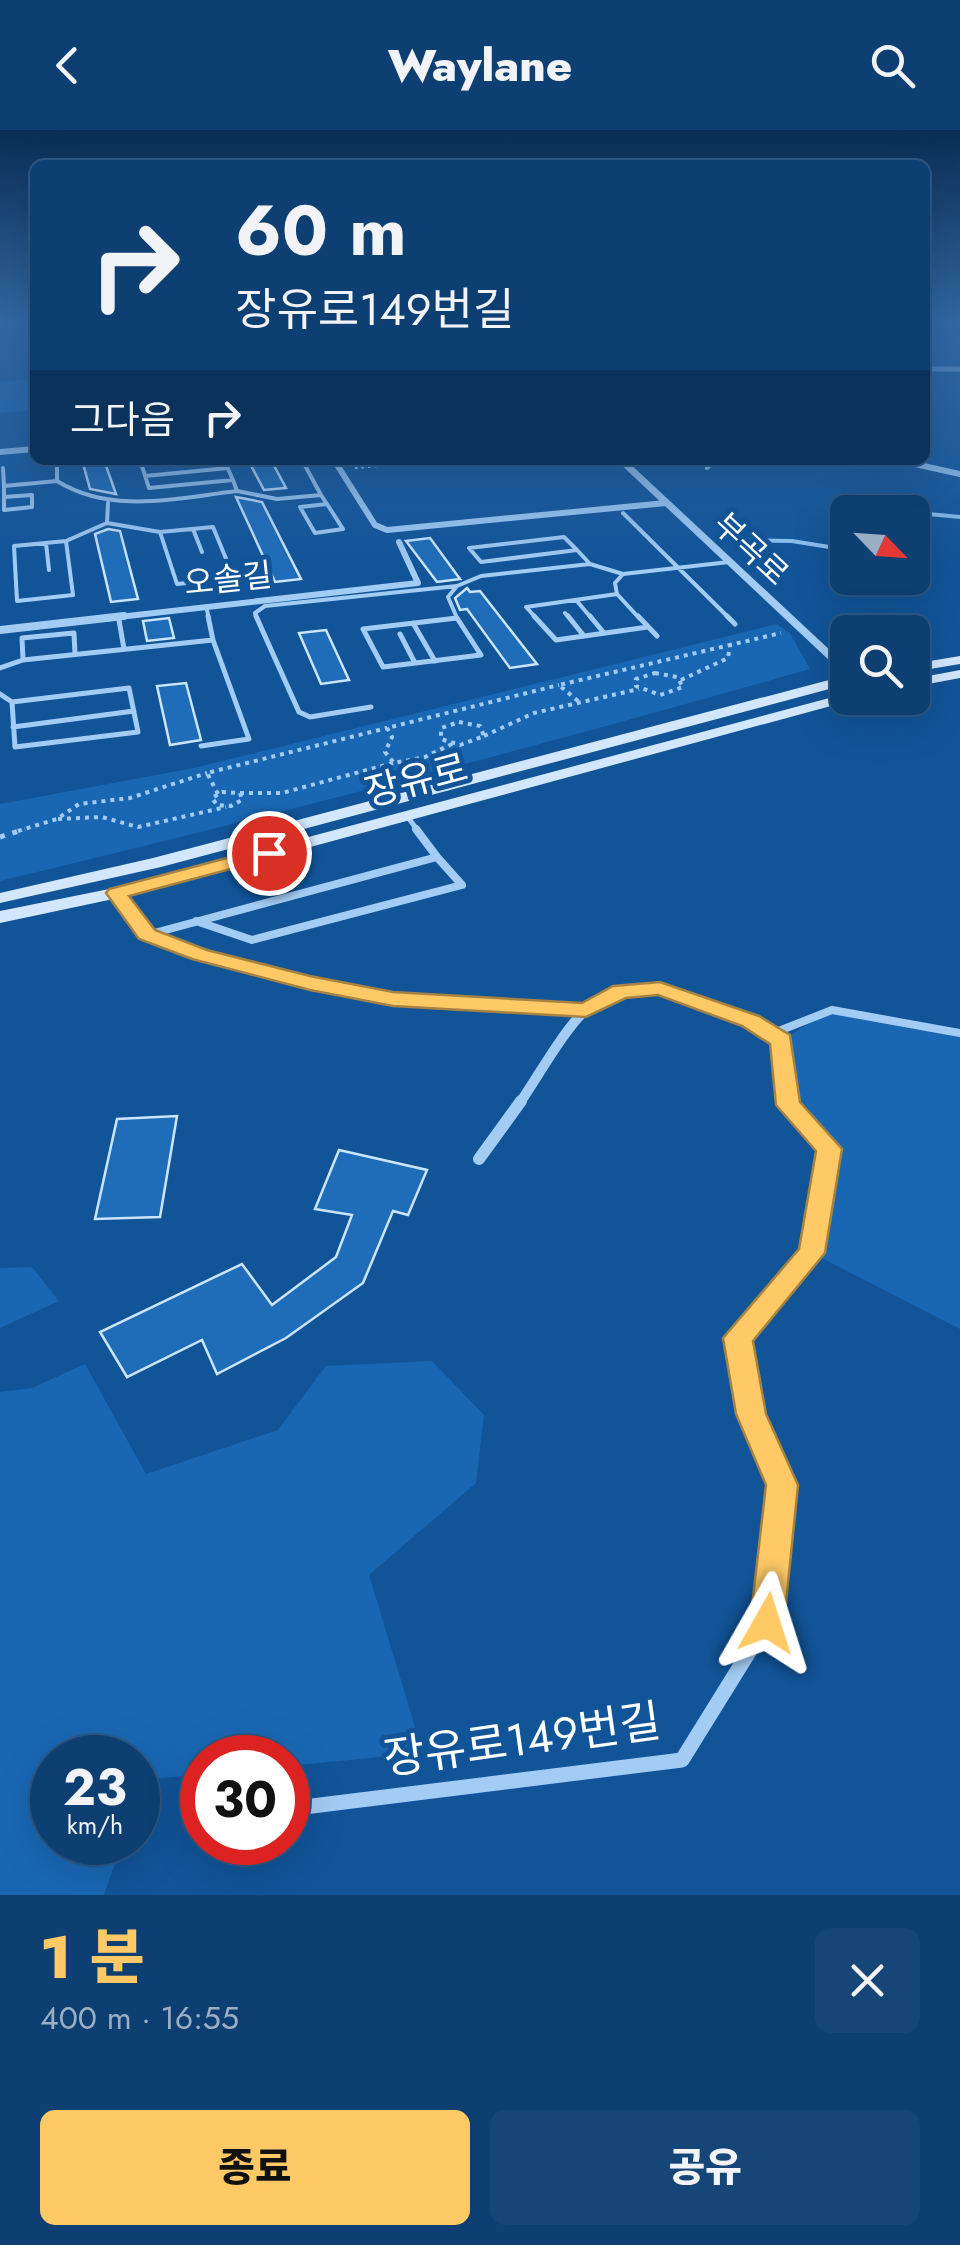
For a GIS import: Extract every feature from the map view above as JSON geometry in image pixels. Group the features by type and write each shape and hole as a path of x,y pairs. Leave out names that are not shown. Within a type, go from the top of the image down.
{"main road":[{"path":"930,665 960,660"},
{"path":"930,679 960,674"},
{"name":"장유로","path":"0,898 155,864 830,682"},
{"name":"장유로","path":"0,917 116,893 830,702"}],"street":[{"path":"0,452 30,449"},
{"path":"338,465 375,525 387,530 666,503"},
{"name":"부곡로","path":"625,465 830,660"},
{"path":"919,465 960,474"},
{"name":"오솔길","path":"0,630 418,583 399,542"},
{"path":"116,893 147,935 218,960 393,999 586,1010"},
{"path":"479,1159 586,1010 621,991 660,988 750,1021 772,1034"},
{"name":"장유로149번길","path":"310,1807 682,1760 767,1623 782,1485 751,1414 738,1338 812,1253 829,1149 788,1105 782,1040 772,1034"}],"lane":[{"path":"56,480 57,465"},
{"path":"142,465 149,488 233,480"},
{"path":"226,465 237,491"},
{"path":"305,465 343,530 315,532 300,507 327,504"},
{"path":"707,468 711,465"},
{"path":"3,468 3,497 4,510 32,508 32,494 3,497"},
{"path":"146,476 228,468"},
{"path":"4,486 56,480 72,492 108,503 237,491 277,499 322,495"},
{"path":"108,503 108,522"},
{"path":"623,513 735,624"},
{"path":"66,541 73,595 17,601 14,546 66,541 108,522 160,532 214,526 234,578 178,584 160,532"},
{"path":"194,529 202,552"},
{"path":"579,550 481,562 470,548 564,536 579,550 590,564"},
{"path":"46,543 50,570"},
{"path":"372,707 310,716 299,712 255,613 264,606 457,586 481,576 590,564 623,574 729,562"},
{"path":"623,574 615,583 617,594 657,636"},
{"path":"456,618 363,629 383,667 481,655 456,618 448,598 457,586"},
{"path":"617,594 526,606 556,640 648,627"},
{"path":"576,600 604,633"},
{"path":"201,746 250,739 206,610"},
{"path":"564,612 584,636"},
{"path":"119,620 124,650"},
{"path":"413,623 435,661"},
{"path":"22,660 22,638 74,633 75,654"},
{"path":"400,634 415,663"},
{"path":"0,668 22,660 214,640"},
{"path":"0,694 12,702 129,688 138,732 14,748 12,702"},
{"path":"13,727 134,711"},
{"path":"196,922 252,940 462,885 407,816"},
{"path":"147,935 437,858"},
{"path":"772,1034 832,1010 960,1033"}],"path":[{"path":"341,470 385,465"},
{"path":"57,819 79,804 130,798 207,773 783,633"},
{"path":"639,689 636,678 663,673 682,680 728,658 730,645"},
{"path":"226,806 214,803 212,798 218,794 282,793 425,757 452,744 476,743 534,713 578,701 639,689 668,695 680,690 682,680"},
{"path":"559,685 578,701"},
{"path":"452,744 441,739 438,732 452,723 480,726 484,736"},
{"path":"387,728 392,737 385,752 394,763"},
{"path":"207,773 218,794"},
{"path":"0,837 57,819 102,816 138,827 226,806 242,800 240,793"}],"shaded area":[{"path":"0,403 30,403 30,410 0,413"},
{"path":"777,624 790,633 810,669 406,780 0,881 0,804 194,768"},
{"path":"832,1010 960,1033 960,1329 812,1253 829,1149 788,1105 782,1040"},
{"path":"32,1267 59,1301 0,1328 0,1268"},
{"path":"432,1361 484,1415 476,1483 369,1575 423,1753 310,1764 310,1735 180,1735 180,1776 160,1778 160,1735 30,1735 30,1865 114,1865 104,1895 0,1895 0,1392 32,1388 85,1364 146,1474 278,1430 326,1366"}],"building":[{"path":"83,465 106,465 116,494 90,489"},
{"path":"251,465 274,465 286,488 264,490"},
{"path":"236,497 262,502 301,579 275,582"},
{"path":"108,529 120,531 138,599 111,602 95,534"},
{"path":"430,538 460,579 437,582 406,541"},
{"path":"467,588 470,592 480,591 537,664 510,668 467,609 460,610 455,598"},
{"path":"169,618 174,638 147,641 143,621"},
{"path":"326,630 349,680 321,684 299,633"},
{"path":"186,683 201,740 170,745 157,686"},
{"path":"177,1116 160,1217 95,1219 117,1119"},
{"path":"339,1150 427,1170 408,1215 393,1211 363,1283 286,1338 217,1374 202,1340 127,1377 100,1332 242,1264 272,1305 336,1257 352,1215 315,1209"}],"waterway":[{"path":"930,514 960,517"},
{"path":"735,540 792,541 830,547"}],"route":[{"path":"269,853 116,893 147,935 200,955 310,983 393,999 586,1010 621,991 660,988 750,1021 782,1040 788,1105 829,1149 812,1253 738,1338 751,1414 782,1485 767,1623"}]}
